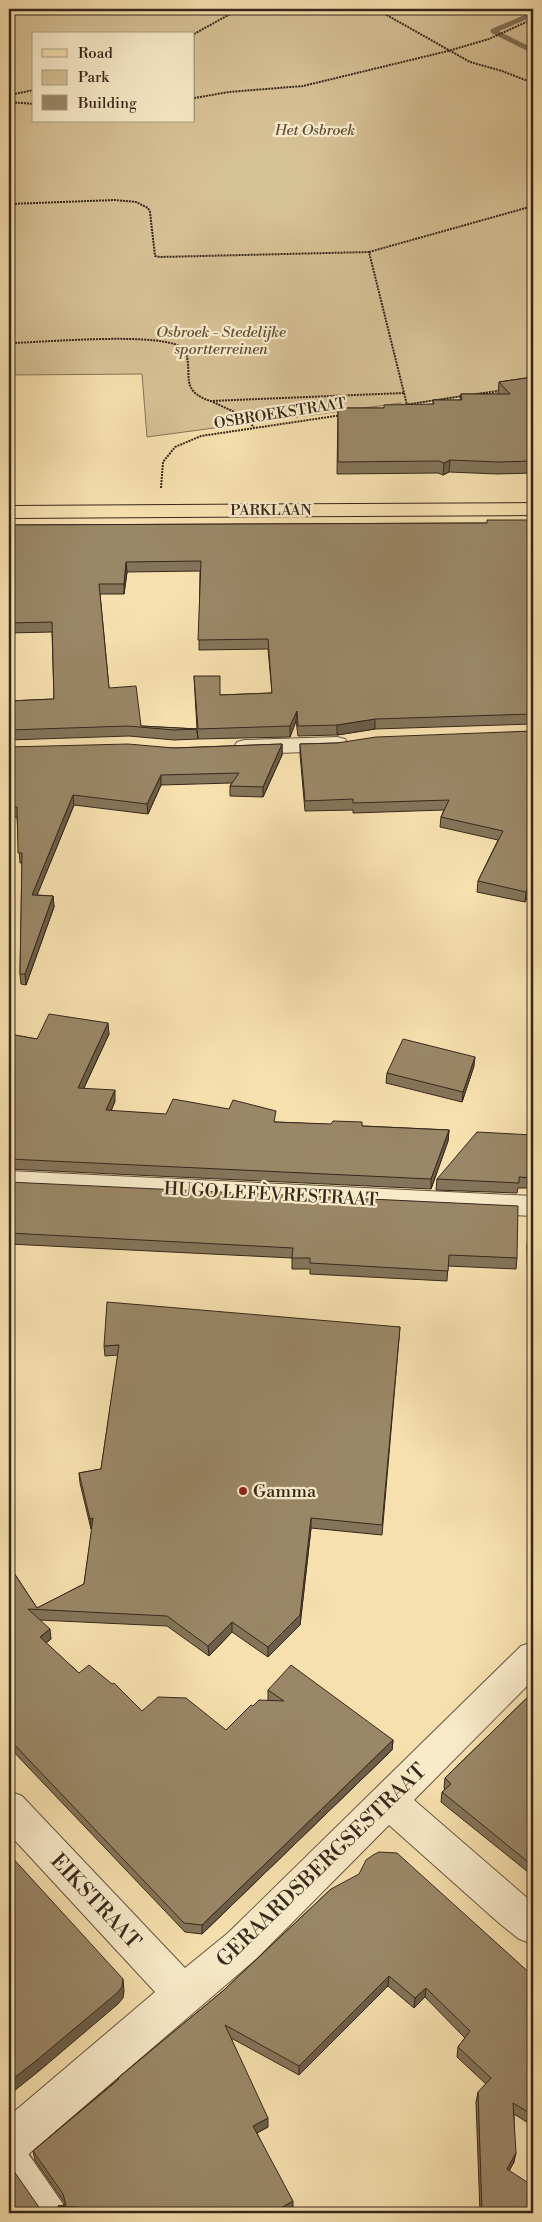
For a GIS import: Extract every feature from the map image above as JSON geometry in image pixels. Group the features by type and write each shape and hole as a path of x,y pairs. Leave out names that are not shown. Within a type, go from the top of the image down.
{"main road":[{"name":"PARKLAAN","path":"9,497 533,497"},
{"name":"PARKLAAN","path":"9,512 533,509"}],"street":[{"path":"222,748 337,744 356,741"},
{"name":"HUGO LEFÈVRESTRAAT","path":"9,1181 533,1206"},
{"name":"GERAARDSBERGSESTRAAT","path":"9,2143 242,1946 533,1657"},
{"path":"388,1801 512,1910 533,1926"},
{"name":"EIKSTRAAT","path":"9,1808 183,1994"}],"lane":[{"path":"9,2148 54,2213"}],"path":[{"path":"195,33 232,13 248,9"},
{"path":"376,9 470,62 502,71 533,83"},
{"path":"195,98 229,92 303,86 448,51 489,39 533,19"},
{"path":"9,95 32,90"},
{"path":"9,102 32,104"},
{"path":"9,204 115,200 136,202 148,208 150,212 155,256 160,257 369,252 533,206"},
{"path":"369,252 406,405"},
{"path":"9,343 144,339 180,344 186,351 190,389 196,396 241,415 254,428"},
{"path":"476,394 505,390"},
{"path":"210,401 404,393"},
{"path":"397,406 467,396"},
{"name":"OSBROEKSTRAAT","path":"161,497 162,462 175,447 201,436 349,414"}],"green space":[{"name":"Het Osbroek","path":"9,9 533,9 533,385 402,405 401,403 147,437 142,374 9,375"}],"building":[{"path":"533,377 533,461 450,460 444,463 439,461 338,462 338,408 384,408 384,405 434,404 433,400 462,400 461,394 510,394 499,382"},
{"path":"487,520 533,520 533,714 375,719 337,725 298,726 297,711 290,726 198,729 194,676 220,676 220,695 272,693 268,639 198,640 201,561 126,562 124,584 99,584 109,688 136,686 141,726 197,729 174,730 128,726 9,730 9,701 54,699 52,622 9,623 9,525 487,523"},
{"path":"533,731 533,876 526,892 478,881 503,831 441,817 449,800 353,803 353,799 305,801 300,744 337,743 376,737"},
{"path":"128,744 174,748 282,744 263,787 230,786 239,773 161,775 147,804 73,795 32,895 53,896 25,974 20,974 22,853 18,853 17,807 9,808 9,747"},
{"path":"49,1014 108,1023 78,1088 115,1090 106,1110 166,1114 173,1099 229,1109 233,1100 276,1111 274,1122 331,1124 333,1121 362,1122 362,1126 449,1130 431,1179 9,1159 9,1034 37,1039"},
{"path":"403,1039 475,1057 463,1092 387,1073"},
{"path":"477,1132 533,1135 533,1178 519,1177 519,1183 437,1179"},
{"path":"9,1182 518,1206 517,1258 449,1255 448,1271 310,1263 310,1258 292,1258 293,1248 9,1233"},
{"path":"528,1236 533,1236 533,1281 529,1281"},
{"path":"107,1302 400,1327 382,1525 311,1518 300,1615 268,1647 232,1622 208,1646 167,1616 28,1609 50,1629 40,1637 79,1673 89,1665 112,1684 114,1683 142,1711 158,1697 186,1698 226,1730 251,1705 253,1706 259,1700 284,1701 268,1690 291,1665 393,1740 202,1925 184,1923 9,1739 9,1558 14,1573 37,1608 84,1584 93,1518 90,1519 79,1473 101,1469 119,1345 104,1346"},
{"path":"533,1692 533,1866 442,1792 451,1784 445,1778"},
{"path":"379,1852 397,1853 533,1976 533,2115 513,2103 516,2153 507,2169 533,2186 533,2213 492,2213 484,2208 482,2212 478,2092 491,2078 458,2047 470,2031 426,1988 415,1998 389,1976 299,2066 225,2025 268,2118 253,2126 293,2201 272,2213 107,2213 105,2209 58,2206 66,2205 63,2194 33,2151 224,1990 331,1889 359,1874 366,1860"},
{"path":"9,1854 123,1979 122,1987 117,1993 9,2082"},
{"path":"11,2167 43,2213 9,2213 9,2168"}],"waterway":[{"path":"533,14 493,31 533,51"}],"place":[{"name":"Gamma","path":"243,1491"}],"park label":[{"name":"Osbroek - Stedelijke sportterreinen","path":"221,340"}]}
